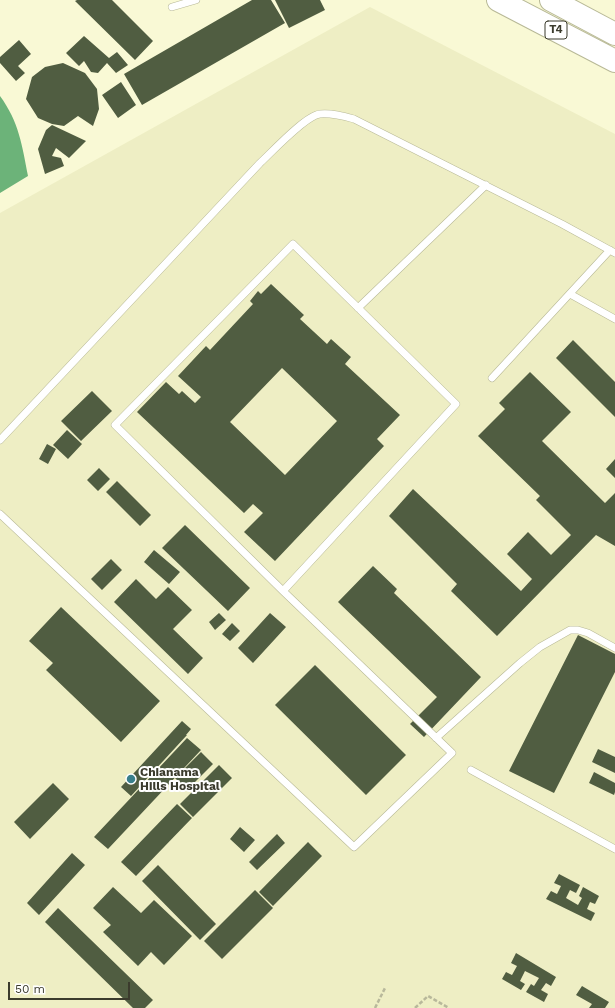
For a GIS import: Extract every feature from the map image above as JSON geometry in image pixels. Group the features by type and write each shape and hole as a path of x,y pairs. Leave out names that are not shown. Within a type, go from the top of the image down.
{"main road":[{"name":"T4","path":"498,0 615,61"},
{"name":"T4","path":"551,0 615,34"}],"lane":[{"path":"172,7 196,0"},
{"path":"0,440 260,163 302,123 318,114 335,114 354,119 562,224 613,252 570,294 492,378"},
{"path":"358,308 486,185"},
{"path":"0,514 354,847 452,753 283,591 115,425 293,244 456,404 283,591"},
{"path":"570,294 615,319"},
{"path":"436,738 520,663 540,647 570,630 578,630 588,633 615,648"},
{"path":"471,770 615,849"}],"path":[{"path":"375,1008 384,988"},
{"path":"415,1008 428,996 449,1008"}],"shaded area":[{"path":"370,7 615,134 615,1008 0,1008 0,213"},
{"path":"0,96 12,115 16,125 22,144 28,176 0,193"}],"building":[{"path":"112,0 153,41 135,60 75,1"},
{"path":"252,0 271,0 285,23 142,105 124,74"},
{"path":"275,0 320,0 325,10 289,28"},
{"path":"84,36 109,58 117,52 128,65 116,73 107,63 98,73 91,72 84,61 79,66 66,53"},
{"path":"19,40 31,54 18,66 25,73 16,81 0,63 0,57"},
{"path":"63,63 85,73 97,89 99,109 93,126 78,116 64,126 52,124 38,118 26,99 32,77 45,67"},
{"path":"121,82 136,105 118,118 102,95"},
{"path":"52,125 86,141 69,158 56,148 52,156 61,158 64,166 45,174 38,149 46,130"},
{"path":"271,284 304,315 300,319 327,344 331,339 351,357 345,364 400,415 377,439 384,446 275,561 244,532 263,513 253,504 244,513 137,412 166,382 179,394 182,391 195,403 201,397 178,376 206,346 210,350 253,304 250,301 258,291 261,294","holes":["282,368 337,421 285,475 230,422"]},
{"path":"573,340 615,382 615,417 556,358"},
{"path":"530,372 571,412 542,441 605,503 615,493 615,546 596,535 497,636 451,591 457,584 389,516 413,489 521,591 532,579 507,554 528,532 551,555 571,535 536,500 540,496 478,436 505,409 499,403"},
{"path":"92,391 112,411 81,441 61,421"},
{"path":"67,430 82,444 68,459 53,445"},
{"path":"47,444 56,449 48,464 39,459"},
{"path":"615,459 615,478 606,469"},
{"path":"99,468 110,479 98,491 87,480"},
{"path":"117,481 151,515 140,526 106,492"},
{"path":"185,525 250,588 228,611 162,548"},
{"path":"154,550 180,572 169,584 144,562"},
{"path":"111,559 122,570 102,590 91,579"},
{"path":"373,566 397,589 394,593 481,677 424,737 410,724 437,697 338,602"},
{"path":"136,579 156,599 168,587 192,610 173,629 203,658 188,674 114,602"},
{"path":"61,607 160,701 121,742 46,670 53,663 29,641"},
{"path":"219,613 226,620 215,630 209,622"},
{"path":"270,613 286,627 253,663 238,648"},
{"path":"232,623 240,631 230,641 222,634"},
{"path":"578,635 615,654 615,672 554,793 509,771"},
{"path":"315,665 406,755 366,795 275,705"},
{"path":"182,721 191,729 187,735 131,796 121,787"},
{"path":"187,738 201,750 108,849 94,837"},
{"path":"598,749 615,757 615,773 592,762"},
{"path":"201,752 213,764 187,790 175,778"},
{"path":"219,765 232,778 193,817 180,804"},
{"path":"594,772 615,783 614,795 589,783"},
{"path":"53,783 69,799 30,839 14,822"},
{"path":"177,804 192,818 136,876 121,862"},
{"path":"240,827 255,840 244,852 230,839"},
{"path":"277,834 285,843 257,870 249,862"},
{"path":"308,842 322,856 273,906 259,892"},
{"path":"72,853 85,865 39,915 27,903"},
{"path":"158,865 216,924 200,940 142,881"},
{"path":"559,874 580,885 576,893 570,890 566,898 578,905 582,898 579,896 583,887 599,896 595,904 590,902 587,909 595,913 591,921 546,899 551,891 557,894 561,886 554,883"},
{"path":"113,887 141,913 154,900 192,936 164,965 151,952 138,966 103,932 111,925 93,908"},
{"path":"255,890 273,908 222,959 204,941"},
{"path":"58,908 153,1000 145,1008 133,1008 45,922"},
{"path":"516,953 556,977 551,986 546,983 541,990 548,994 544,1002 526,992 531,984 534,986 539,978 525,971 520,981 525,984 521,990 502,979 506,972 512,975 517,966 511,963"},
{"path":"582,986 609,1002 605,1008 589,1008 592,1004 576,995"}],"place":[{"name":"Chianama Hills Hospital","path":"131,779"}]}
